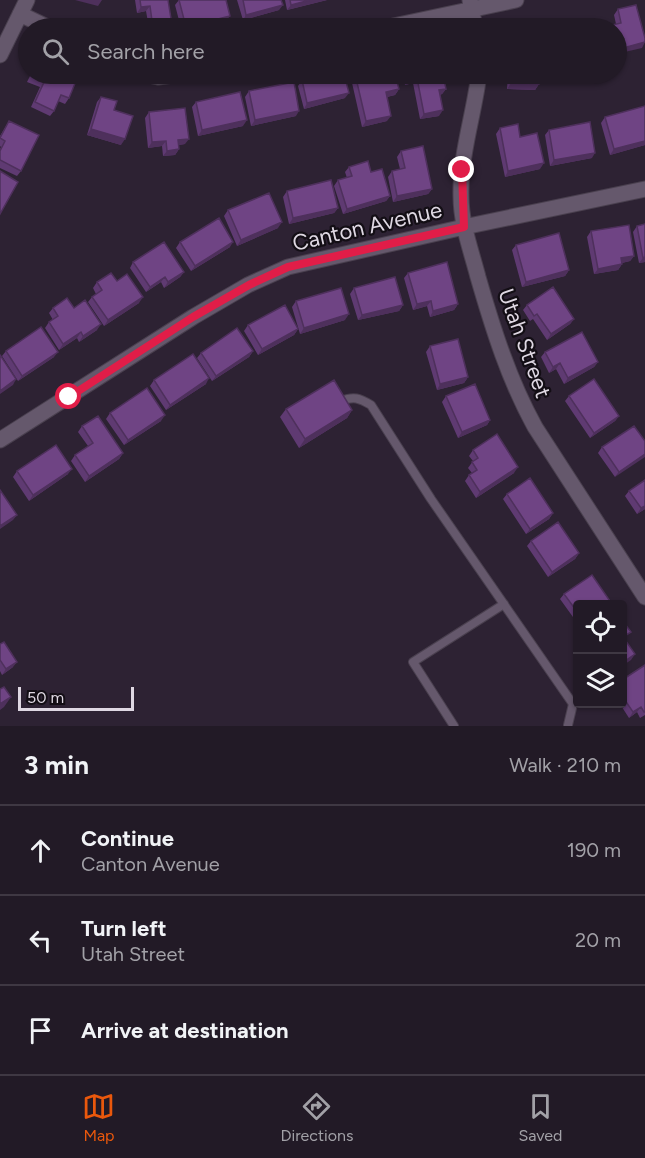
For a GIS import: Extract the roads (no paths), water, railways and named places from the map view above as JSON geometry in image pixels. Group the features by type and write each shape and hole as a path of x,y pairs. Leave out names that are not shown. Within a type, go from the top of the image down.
{"street":[{"path":"420,18 471,4 516,0"},
{"path":"0,55 23,7 37,18"},
{"name":"Utah Street","path":"477,84 462,170 464,227 494,330 520,401 645,597"},
{"name":"Canton Avenue","path":"0,440 193,317 249,285 288,267 645,189"}],"lane":[{"path":"341,401 351,397 360,398 371,405 573,704 569,726 560,726"},
{"path":"454,726 413,663 504,604"}]}
